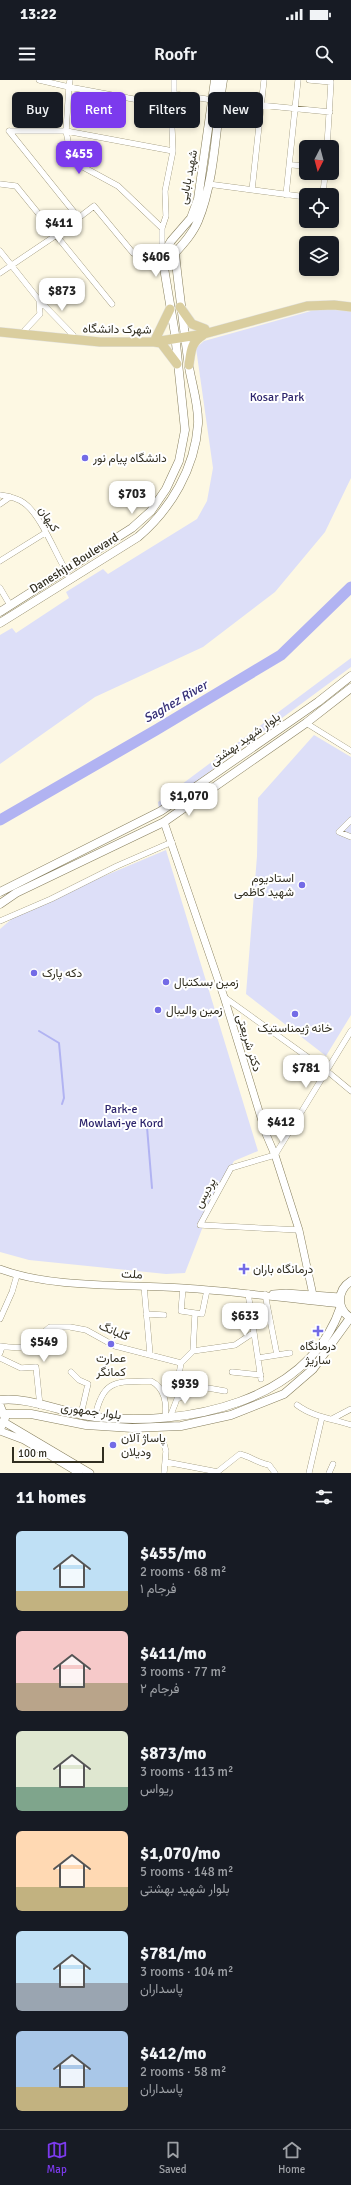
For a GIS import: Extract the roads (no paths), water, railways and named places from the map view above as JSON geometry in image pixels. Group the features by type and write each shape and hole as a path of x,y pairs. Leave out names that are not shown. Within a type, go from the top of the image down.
{"main road":[{"name":"شهید بابایی","path":"215,80 215,92"},
{"name":"شهید بابایی","path":"218,92 223,80"},
{"name":"شهید بابایی","path":"162,256 171,241 191,218 198,199 210,128"},
{"name":"شهید بابایی","path":"185,335 180,307 175,253 188,238 198,221 208,184 213,128"},
{"path":"162,256 175,336"},
{"path":"189,364 195,340 204,332 299,304 324,299 351,301"},
{"path":"0,326 96,337 156,339 204,332 307,306 334,304 351,307"},
{"path":"180,307 192,324 204,332"},
{"path":"156,339 170,309"},
{"name":"شهرک دانشگاه","path":"0,332 100,342 156,339"},
{"name":"Daneshju Boulevard","path":"0,623 138,537 155,523 183,480 198,423 185,335"},
{"name":"Daneshju Boulevard","path":"0,612 65,569 132,528 151,511 166,489 179,461 185,430 175,336"},
{"path":"156,339 178,364"},
{"path":"185,430 196,432"},
{"name":"بلوار شهید بهشتی","path":"0,892 161,812 318,702 351,676"},
{"name":"بلوار شهید بهشتی","path":"0,904 16,893 164,822 350,691"},
{"path":"161,812 164,822"},
{"name":"بلوار جمهوری","path":"0,1400 95,1417 167,1417 232,1404 263,1392 285,1380 298,1370 315,1351 336,1320 344,1288 351,1281"},
{"path":"340,1302 344,1313 351,1318"},
{"name":"بلوار جمهوری","path":"2,1424 31,1414 86,1425 132,1428 181,1426 231,1415 284,1394 313,1369 351,1318"},
{"path":"0,1406 2,1424"}],"street":[{"path":"39,80 134,99"},
{"path":"70,80 66,131 72,161 118,186 162,228"},
{"path":"174,80 174,92"},
{"path":"263,93 264,80"},
{"path":"286,195 298,80"},
{"path":"309,80 331,82 328,140"},
{"path":"263,106 330,112"},
{"path":"162,256 162,228 166,216 165,191 173,150 172,128"},
{"path":"252,190 259,128"},
{"path":"78,217 9,131 66,131 173,150"},
{"path":"293,165 299,165"},
{"path":"0,184 16,186 55,236 112,304"},
{"path":"208,184 299,196"},
{"path":"0,273 55,236 94,206 132,253"},
{"path":"0,251 39,300 73,335"},
{"path":"25,330 40,314 39,300"},
{"name":"کیهان","path":"0,495 10,497 24,503 33,512 65,569"},
{"path":"0,504 10,497"},
{"path":"0,561 46,533"},
{"path":"0,588 10,605"},
{"path":"306,723 351,751"},
{"path":"351,820 339,832 351,837"},
{"name":"دکتر شریعتی","path":"164,822 224,997 266,1134 275,1155 299,1230 313,1295"},
{"path":"0,921 51,899 117,866 172,842"},
{"path":"224,997 327,1071 351,1091"},
{"path":"275,1155 351,1031"},
{"name":"پردیس","path":"275,1155 231,1168 200,1225 299,1230"},
{"name":"ملت","path":"0,1269 17,1275 72,1282 265,1294 286,1293 313,1295 340,1302"},
{"path":"0,1319 12,1292 17,1275"},
{"path":"144,1286 150,1354"},
{"path":"184,1288 181,1312 195,1314 202,1314 207,1290"},
{"path":"232,1372 261,1377 248,1293"},
{"path":"265,1294 277,1355"},
{"name":"ملت","path":"265,1294 282,1298 340,1302"},
{"path":"146,1314 164,1315"},
{"path":"193,1351 195,1314"},
{"name":"گلبانگ","path":"0,1347 23,1348 29,1346 50,1327 70,1327 86,1330 115,1346 181,1363"},
{"path":"198,1390 178,1380 181,1363 193,1351 235,1345 253,1333"},
{"path":"258,1358 290,1353"},
{"path":"0,1358 21,1368 36,1367 40,1406"},
{"path":"71,1372 79,1380 88,1384 81,1414"},
{"path":"95,1417 97,1406 105,1390 111,1384 117,1382 151,1381 155,1383 164,1396 167,1406 167,1417"},
{"path":"167,1417 177,1399 198,1390 208,1388 225,1391"},
{"path":"297,1405 322,1417 351,1426"},
{"path":"332,1419 351,1409"},
{"path":"309,1473 322,1417"},
{"path":"2,1424 17,1428 90,1473"},
{"path":"2,1424 24,1440 79,1473"},
{"path":"164,1444 166,1462 164,1473"},
{"path":"166,1462 217,1472 240,1454 252,1457 260,1463 269,1464 275,1473"},
{"path":"329,1473 333,1464"}],"waterway":[{"name":"Saghez River","path":"0,820 156,730 281,655 351,587"},
{"path":"39,1031 59,1043 64,1098 62,1104"},
{"path":"147,1127 152,1188"}],"place":[{"name":"دانشگاه پیام نور","path":"85,458"},
{"name":"استادیوم شهید کاظمی","path":"302,885"},
{"name":"دکه پارک","path":"34,973"},
{"name":"زمین بسکتبال","path":"166,982"},
{"name":"زمین والیبال","path":"158,1010"},
{"name":"خانه ژیمناستیک","path":"295,1014"},
{"name":"درمانگاه باران","path":"244,1269"},
{"name":"درمانگاه ساریژ","path":"318,1331"},
{"name":"عمارت کمانگر","path":"111,1344"},
{"name":"پاساژ آلان ودیلان","path":"113,1445"}],"park label":[{"name":"Kosar Park","path":"277,397"},
{"name":"Park-e Mowlavi-ye Kord","path":"121,1116"}]}
